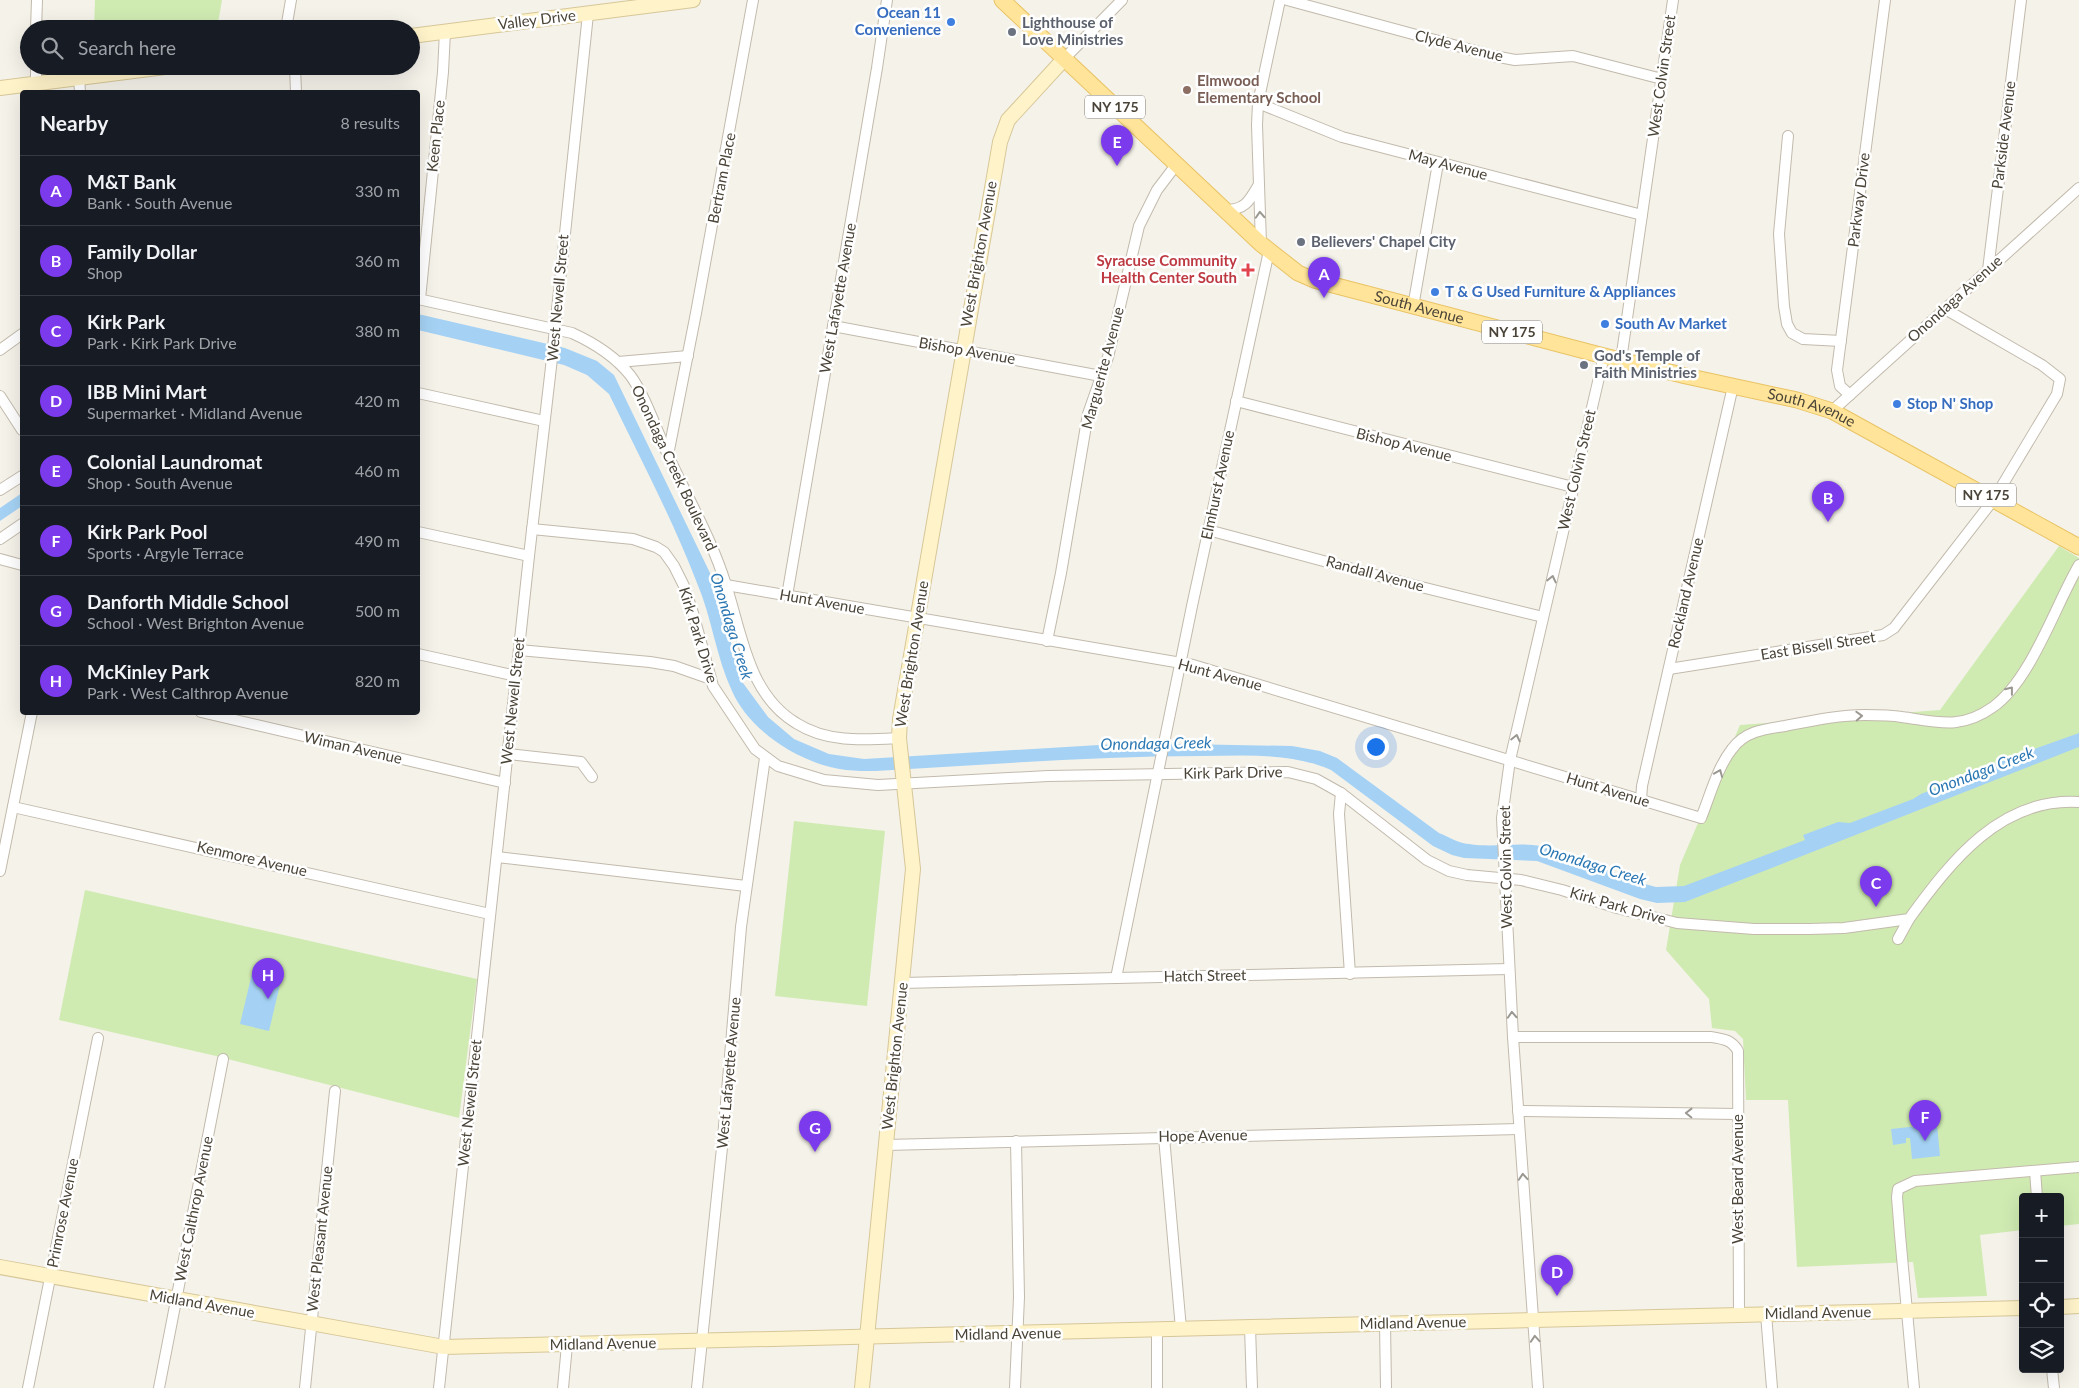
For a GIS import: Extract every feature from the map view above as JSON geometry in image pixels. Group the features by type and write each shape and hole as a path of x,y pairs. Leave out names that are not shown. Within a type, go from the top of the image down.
{"main road":[{"name":"South Avenue","path":"1004,1 1265,248 1298,273 1314,280 1413,307 1604,356 1797,400 1832,411 2079,547"}],"street":[{"path":"36,20 37,0"},
{"path":"288,20 291,0"},
{"name":"Valley Drive","path":"420,35 693,0"},
{"name":"Bertram Place","path":"668,455 753,0"},
{"name":"West Lafayette Avenue","path":"787,596 887,0"},
{"name":"West Brighton Avenue","path":"862,1388 913,868 900,744 900,719 990,190 1004,126 1008,120 1122,0"},
{"name":"Elmhurst Avenue","path":"1157,774 1161,763 1168,718 1236,401 1265,248 1258,185 1258,103 1280,0"},
{"name":"Clyde Avenue","path":"1287,0 1487,55 1515,60 1573,56 1662,78"},
{"name":"West Colvin Street","path":"1621,360 1673,0"},
{"name":"Parkway Drive","path":"1850,395 1840,386 1837,370 1885,0"},
{"name":"Parkside Avenue","path":"1988,270 2021,0"},
{"name":"West Newell Street","path":"439,1388 588,14"},
{"name":"Keen Place","path":"420,281 443,72 445,32"},
{"path":"36,75 36,84"},
{"path":"0,88 36,84 80,86 131,75"},
{"path":"295,75 296,90"},
{"name":"May Avenue","path":"1258,103 1342,137 1642,215"},
{"path":"1788,136 1779,234 1787,324 1792,333 1802,339 1841,341"},
{"path":"1413,307 1438,163"},
{"name":"Marguerite Avenue","path":"1047,641 1061,573 1088,414 1108,356 1139,226 1158,190 1176,165"},
{"path":"1225,210 1241,208 1249,202 1258,185"},
{"name":"Onondaga Avenue","path":"1832,411 2079,188"},
{"name":"Onondaga Creek Boulevard","path":"420,299 555,329 589,341 610,354 630,376 702,526 726,585 753,672 769,700 787,717 817,734 839,739 900,744"},
{"name":"East Bissell Street","path":"1669,669 1883,635 1894,628 1994,499 2057,394 2060,379 2042,365 1944,308"},
{"name":"Bishop Avenue","path":"833,326 1101,376"},
{"path":"0,350 20,335"},
{"path":"618,362 688,356"},
{"name":"West Colvin Street","path":"1538,1388 1513,1037 1502,818 1510,760 1604,356"},
{"name":"Rockland Avenue","path":"1641,800 1642,786 1733,386"},
{"path":"420,393 544,420"},
{"path":"0,396 20,427"},
{"name":"Bishop Avenue","path":"1236,401 1573,487"},
{"path":"0,490 20,477"},
{"path":"0,539 20,525"},
{"name":"Kirk Park Drive","path":"532,529 633,539 664,552 674,566 684,586 711,679 722,702 755,749 765,758 778,766 824,780 878,785 904,780 1288,772 1316,779 1341,793 1427,860 1440,867 1467,875 1506,878 1562,890 1618,908 1677,923 1754,929 1809,929 1844,928 1909,919"},
{"name":"Randall Avenue","path":"1208,530 1543,617"},
{"path":"420,532 529,556"},
{"path":"0,559 20,564"},
{"name":"Hunt Avenue","path":"726,585 1181,663 1221,672 1701,818 1723,764 1732,749 1745,736 1758,730 1862,715 1901,717 1948,724 1968,720 1991,709 2003,700 2020,678 2079,565"},
{"path":"519,650 650,662 674,666 711,679"},
{"path":"420,654 516,676"},
{"path":"0,871 31,715"},
{"name":"Wiman Avenue","path":"214,715 505,783"},
{"path":"508,754 581,762 592,777"},
{"name":"West Lafayette Avenue","path":"697,1388 723,1138 746,886 765,758"},
{"path":"1116,978 1157,774"},
{"path":"1341,793 1339,814 1350,974"},
{"path":"1898,939 1909,919 1936,884 1973,842 1987,830 2018,812 2045,803 2079,802"},
{"name":"Kenmore Avenue","path":"13,807 490,914"},
{"path":"497,857 746,886"},
{"name":"Hatch Street","path":"902,983 1509,969"},
{"name":"West Beard Avenue","path":"1513,1037 1711,1037 1726,1039 1734,1044 1738,1052 1739,1315"},
{"name":"Primrose Avenue","path":"28,1388 98,1038"},
{"name":"West Calthrop Avenue","path":"159,1388 223,1058"},
{"name":"West Pleasant Avenue","path":"305,1388 335,1091"},
{"path":"1518,1111 1738,1114"},
{"name":"Hope Avenue","path":"886,1145 1520,1129"},
{"path":"1164,1137 1181,1329"},
{"path":"1015,1388 1019,1297 1016,1141"},
{"path":"1914,1388 1896,1196 1898,1189 1915,1181 2079,1167"},
{"path":"2035,1171 2037,1193"},
{"name":"Midland Avenue","path":"0,1267 444,1347 2019,1308"},
{"path":"2064,1307 2079,1306"},
{"path":"1766,1314 1772,1388"},
{"path":"1385,1323 1386,1388"},
{"path":"1250,1327 1252,1388"},
{"path":"1157,1388 1158,1330"},
{"path":"563,1388 567,1345"},
{"path":"2052,1373 2054,1388"}],"green space":[{"path":"95,0 222,0 219,20 94,20"},
{"path":"2059,546 2079,558 2079,1224 2064,1226 2064,1193 2019,1193 2019,1230 1980,1235 1987,1296 1918,1298 1913,1262 1797,1267 1788,1100 1746,1100 1743,1039 1735,1031 1712,1028 1709,999 1666,950 1680,865 1740,725 1940,710"},
{"path":"794,821 885,831 867,1006 775,996"},
{"path":"85,890 477,979 459,1118 216,1056 59,1020"}],"water":[{"name":"Onondaga Creek","path":"420,314 565,348 597,361 614,375 711,575 743,683 768,717 794,739 829,754 864,759 1132,743 1292,746 1320,751 1337,758 1439,833 1457,841 1478,845 1541,846 1656,887 1684,886 1805,840 1803,835 1838,822 1850,823 1913,799 2017,755 2079,733 2079,747 1685,902 1657,903 1640,899 1537,861 1464,858 1452,855 1433,846 1331,770 1300,760 1268,756 1160,756 876,771 857,771 829,767 795,754 779,744 764,733 740,706 722,665 707,610 677,535 609,394 587,375 564,365 420,330"},
{"path":"20,494 20,507 0,521 0,508"},
{"path":"254,965 283,972 269,1031 240,1024"},
{"path":"1937,1124 1940,1156 1912,1159 1910,1138 1906,1138 1906,1143 1893,1145 1891,1129"}],"place":[{"name":"Ocean 11 Convenience","path":"951,22"},
{"name":"Lighthouse of Love Ministries","path":"1012,32"},
{"name":"Elmwood Elementary School","path":"1187,90"},
{"name":"Colonial Laundromat","path":"1117,166"},
{"name":"Believers' Chapel City","path":"1301,242"},
{"name":"Syracuse Community Health Center South","path":"1248,270"},
{"name":"T & G Used Furniture & Appliances","path":"1435,292"},
{"name":"M&T Bank","path":"1324,298"},
{"name":"South Av Market","path":"1605,324"},
{"name":"God's Temple of Faith Ministries","path":"1584,365"},
{"name":"Stop N' Shop","path":"1897,404"},
{"name":"Family Dollar","path":"1828,522"},
{"name":"Kirk Park","path":"1876,907"},
{"name":"McKinley Park","path":"268,999"},
{"name":"Kirk Park Pool","path":"1925,1141"},
{"name":"Danforth Middle School","path":"815,1152"},
{"name":"IBB Mini Mart","path":"1557,1296"}]}
